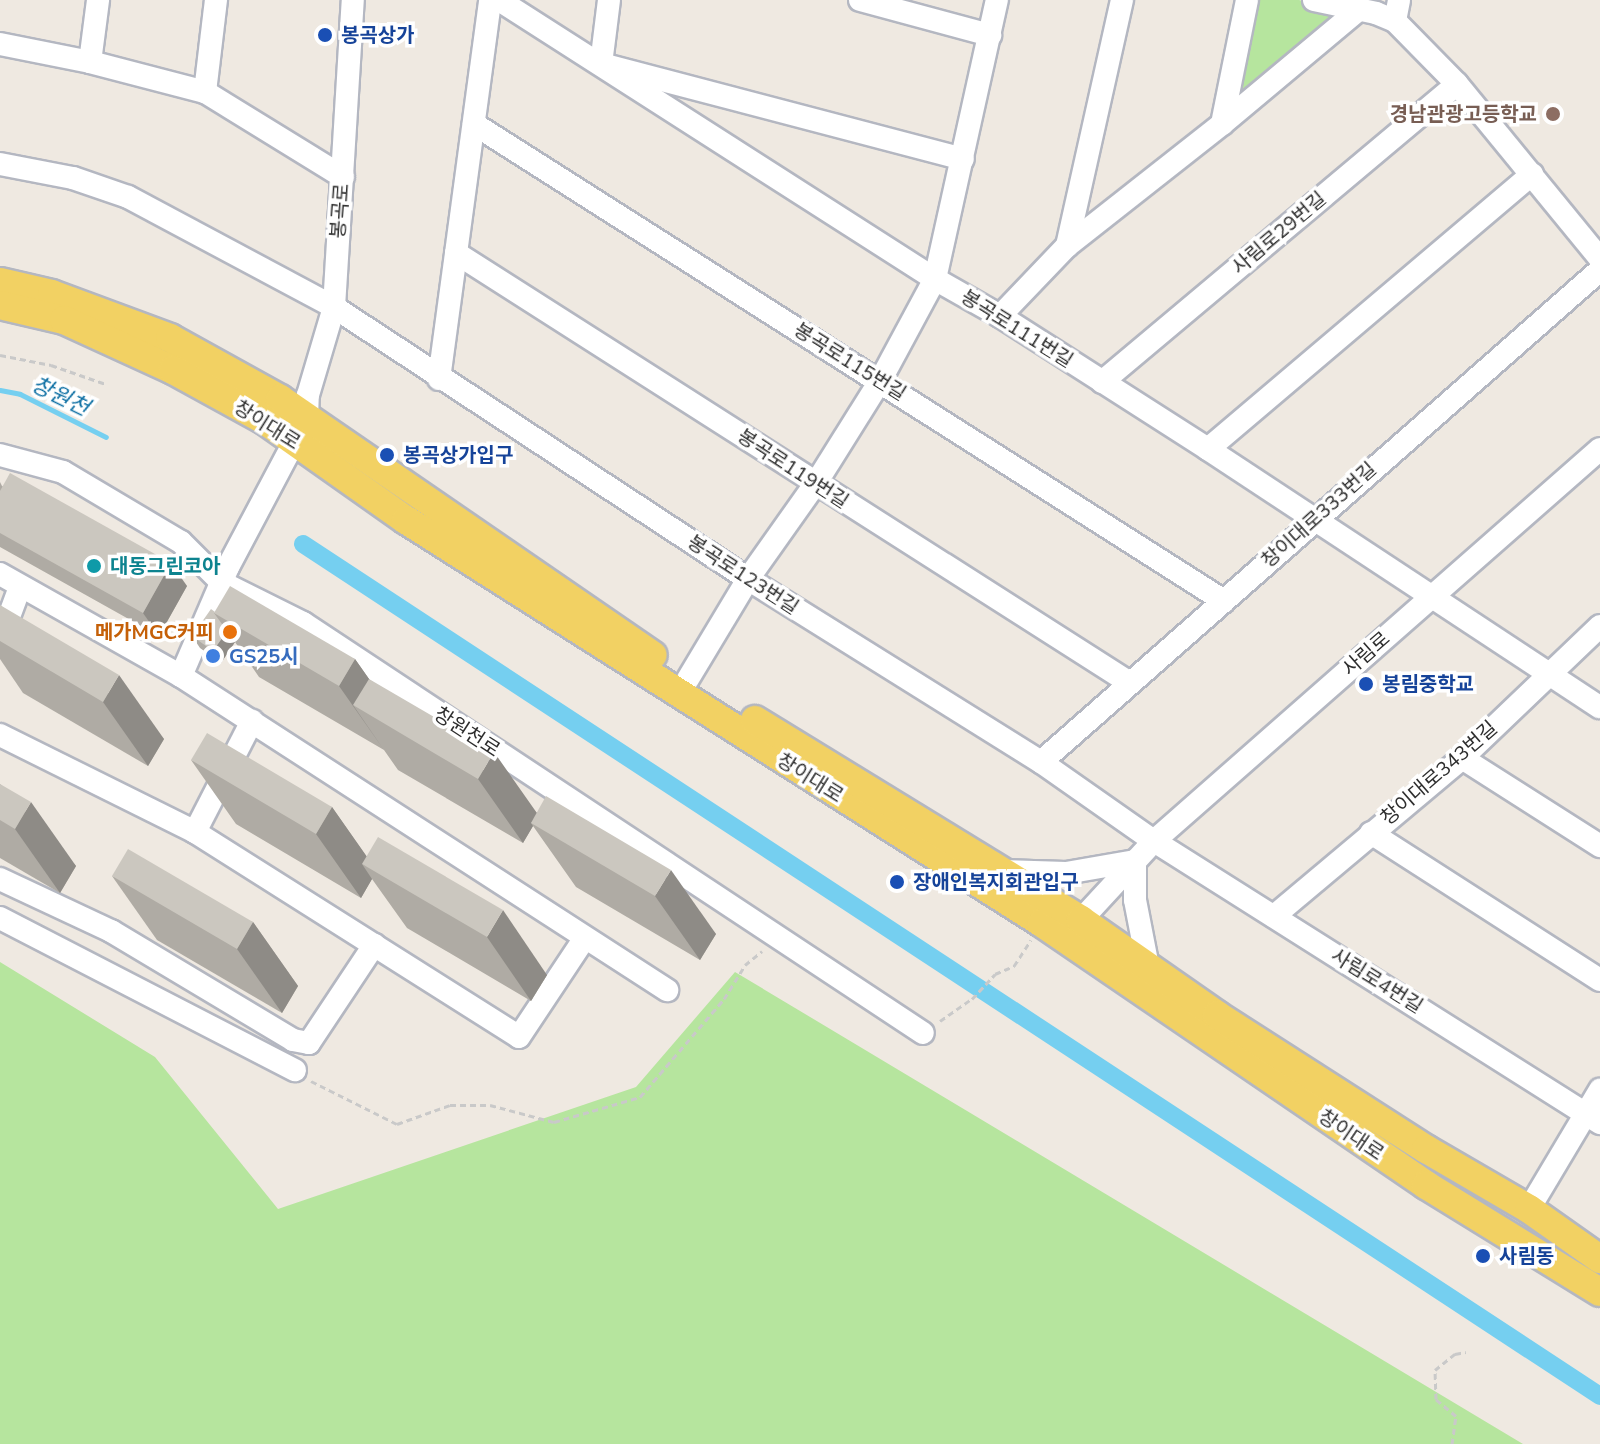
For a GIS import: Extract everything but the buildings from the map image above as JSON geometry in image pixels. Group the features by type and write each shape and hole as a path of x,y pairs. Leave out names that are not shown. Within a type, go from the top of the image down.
{"main road":[{"name":"창이대로","path":"0,282 52,294 170,338 301,429 406,520 1074,930 1148,967 1426,1149 1529,1209 1600,1259"},
{"name":"창이대로","path":"0,305 64,320 301,429 336,441 688,679 1002,871 1074,930 1426,1185 1600,1292"}],"street":[{"path":"90,62 98,0"},
{"path":"205,92 216,0"},
{"name":"봉곡로","path":"181,676 224,575 301,429 334,307 353,0"},
{"path":"439,379 490,0"},
{"name":"봉곡로111번길","path":"499,0 1434,594 1600,707"},
{"path":"609,0 601,64 963,159"},
{"path":"860,0 990,35"},
{"path":"688,679 748,579 816,483 880,381 935,279 997,0"},
{"path":"1067,246 1122,0"},
{"path":"1222,124 1247,0"},
{"path":"1314,0 1357,11 1376,13 1397,10 1600,259"},
{"path":"1000,316 1067,246 1222,124 1357,11"},
{"path":"0,44 90,62 205,92 343,177"},
{"name":"사림로29번길","path":"1102,382 1457,84"},
{"name":"봉곡로115번길","path":"474,124 1224,601"},
{"name":"봉곡로123번길","path":"0,164 73,178 128,197 334,307 439,379 748,579 1041,762 1154,841"},
{"path":"1208,449 1532,174"},
{"name":"봉곡로119번길","path":"456,253 1130,683"},
{"name":"창이대로333번길","path":"1041,762 1313,519 1600,270"},
{"name":"사림로","path":"1074,930 1154,841 1600,449"},
{"name":"창원천로","path":"0,455 63,472 181,542 224,575 303,623 923,1033"},
{"path":"0,574 181,676 667,990"},
{"path":"0,641 20,587"},
{"name":"창이대로343번길","path":"1274,916 1462,758 1547,673 1600,626"},
{"path":"195,832 252,721"},
{"path":"0,735 195,832 519,1037 584,939"},
{"path":"1462,758 1600,846"},
{"path":"1371,833 1600,980"},
{"name":"사림로4번길","path":"1154,841 1593,1118"},
{"path":"1002,871 1066,873 1135,861 1135,900 1148,967"},
{"path":"0,879 111,931 293,1040 309,1043 374,945"},
{"path":"0,918 295,1070"},
{"path":"1529,1209 1593,1118 1600,1090"}],"path":[{"path":"0,355 51,365 106,384"},
{"path":"295,1070 323,1088 397,1124 450,1105 490,1105 554,1122 640,1097 724,999 745,965 759,951 789,945"},
{"path":"945,1017 972,999 995,974 1014,966"},
{"path":"1452,1444 1456,1416 1436,1399 1435,1370 1455,1354 1466,1352"}],"green space":[{"path":"1250,0 1299,0 1344,12 1231,111"},
{"path":"0,962 155,1057 278,1209 636,1087 735,972 1523,1444 0,1444"}],"waterway":[{"name":"창원천","path":"0,390 20,394 106,437"},
{"path":"303,544 1600,1396"}],"place":[{"name":"봉곡상가","path":"325,35"},
{"name":"경남관광고등학교","path":"1553,114"},
{"name":"봉곡상가입구","path":"387,455"},
{"name":"대동그린코아","path":"94,566"},
{"name":"메가MGC커피","path":"230,632"},
{"name":"GS25시","path":"213,656"},
{"name":"봉림중학교","path":"1366,684"},
{"name":"장애인복지회관입구","path":"897,882"},
{"name":"사림동","path":"1483,1256"}]}
